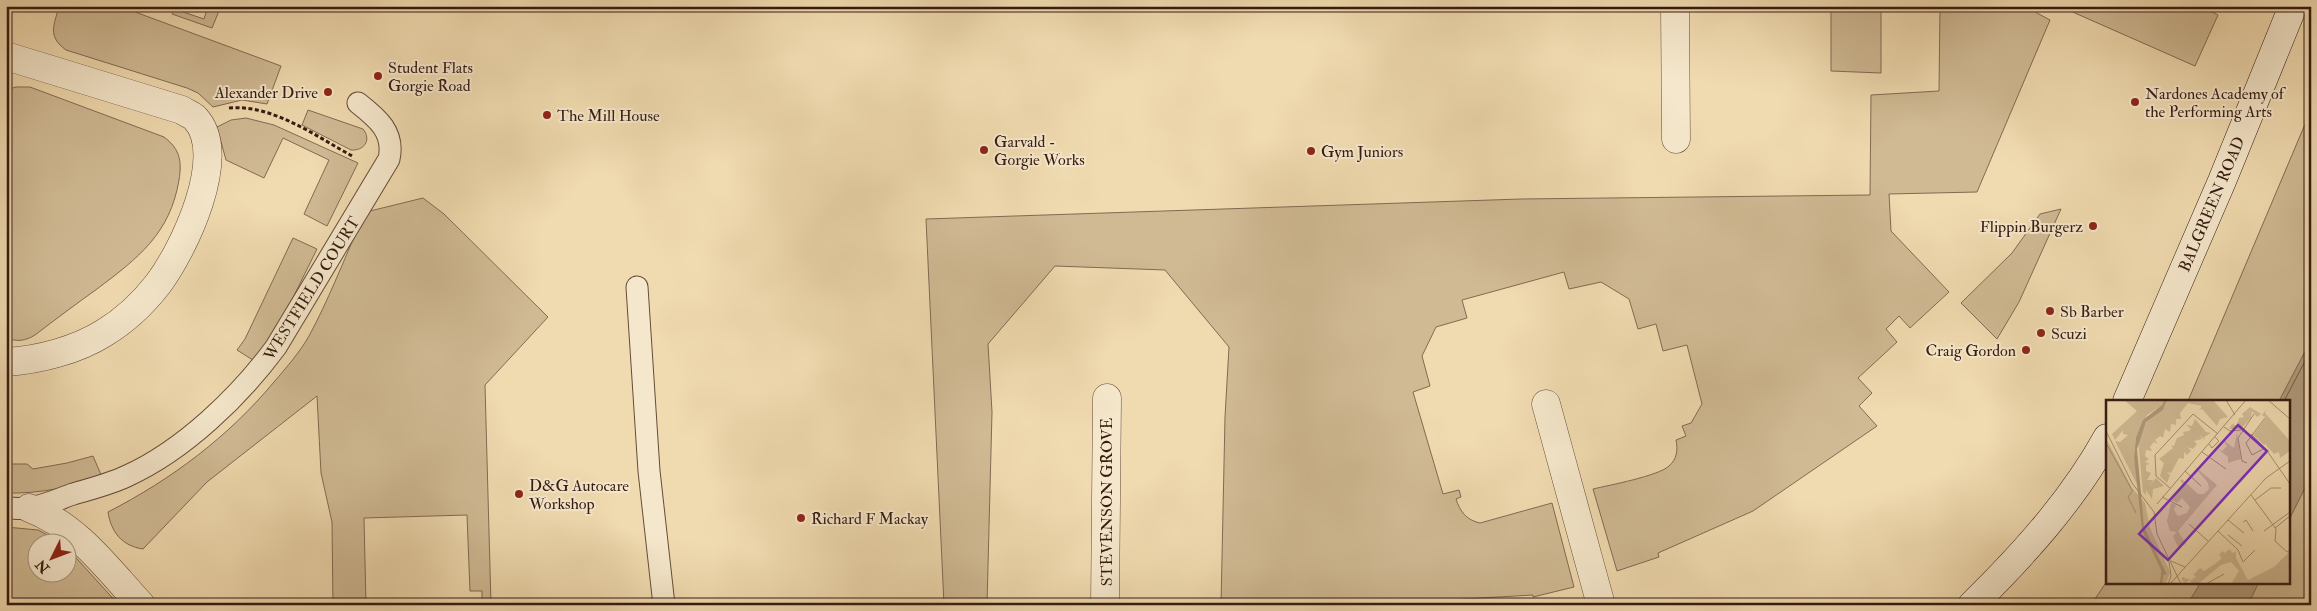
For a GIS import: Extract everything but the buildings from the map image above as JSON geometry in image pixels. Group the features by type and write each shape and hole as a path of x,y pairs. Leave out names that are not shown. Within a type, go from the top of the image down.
{"street":[{"path":"1674,6 1676,139"},
{"name":"BALGREEN ROAD","path":"2127,400 2222,181 2293,6"},
{"path":"6,56 182,110 195,118 199,124 203,132 208,155 207,172 196,211 183,240 157,284 142,301 104,333 82,344 57,352 6,362"},
{"name":"STEVENSON GROVE","path":"1105,605 1107,398"},
{"path":"1546,404 1601,605"},
{"path":"1972,605 2033,539 2069,496 2106,440"},
{"name":"WESTFIELD COURT","path":"18,508 45,514 70,530 141,605"}],"lane":[{"name":"WESTFIELD COURT","path":"18,508 109,483 134,472 173,448 231,400 276,347 382,171 390,150 388,132 358,103"},
{"path":"637,287 650,471 664,605"}],"path":[{"path":"243,108 266,112 382,171"},
{"path":"2307,605 2311,600"}],"shaded area":[{"path":"59,6 119,6 281,66 267,104 242,100 213,107 198,93 187,88 66,50 56,40 54,35 54,25"},
{"path":"208,6 221,6 212,28 172,14 174,9 204,19"},
{"path":"1831,6 1881,6 1881,73 1831,71"},
{"path":"1940,6 2024,6 2050,20 1977,192 1889,194 1891,231 1949,292 1910,328 1899,316 1886,329 1897,342 1858,378 1872,393 1859,406 1877,426 1753,511 1658,553 1659,557 1617,571 1593,489 1645,477 1669,466 1676,454 1676,440 1686,436 1682,426 1691,423 1702,404 1687,345 1663,351 1656,324 1638,329 1629,299 1601,282 1569,289 1564,272 1462,300 1467,318 1436,327 1422,356 1430,386 1413,392 1443,494 1459,490 1461,497 1456,499 1459,507 1467,517 1480,523 1552,503 1574,587 1533,597 1533,595 1394,603 1270,602 1270,605 1221,605 1225,417 1229,347 1165,270 1055,266 988,344 992,412 987,605 944,605 926,219 1521,199 1870,195 1871,95 1939,91"},
{"path":"2059,6 2199,6 2218,15 2195,66"},
{"path":"16,87 30,87 164,137 174,146 180,161 175,199 160,230 150,243 112,278 35,335 25,340 6,338 6,90"},
{"path":"308,110 363,129 366,133 367,141 360,149 351,150 302,125"},
{"path":"2311,110 2311,605 2091,605 2106,582 2290,584 2290,400 2188,400"},
{"path":"246,118 274,125 358,163 327,226 304,214 329,160 283,138 264,178 226,160 217,127 231,120"},
{"path":"423,198 444,214 548,317 485,385 491,605 482,605 482,591 470,591 467,515 364,518 366,605 333,605 332,522 321,473 317,396 207,482 143,549 123,541 115,532 108,512 154,486 198,455 238,421 274,382 309,336 359,226 370,211"},
{"path":"2061,209 2019,302 1997,339 1961,303 2012,253 2040,214"},
{"path":"293,238 317,249 273,338 256,362 237,350 245,339"},
{"path":"93,456 102,477 55,489 6,493 6,464 27,464 33,469"},
{"path":"6,527 38,530 46,534 28,534 28,584 78,584 78,560 119,605 6,605"}],"water":[{"path":"2311,340 2311,476 2290,518 2290,400 2280,400"},
{"path":"2200,584 2258,584 2248,605 2187,605"}],"place":[{"name":"Student Flats Gorgie Road","path":"378,76"},
{"name":"Alexander Drive","path":"328,92"},
{"name":"Nardones Academy of the Performing Arts","path":"2135,102"},
{"name":"The Mill House","path":"547,115"},
{"name":"Garvald - Gorgie Works","path":"984,150"},
{"name":"Gym Juniors","path":"1311,151"},
{"name":"Flippin Burgerz","path":"2093,226"},
{"name":"Sb Barber","path":"2050,311"},
{"name":"Scuzi","path":"2041,333"},
{"name":"Craig Gordon","path":"2026,350"},
{"name":"D&G Autocare Workshop","path":"519,494"},
{"name":"Richard F Mackay","path":"801,518"}]}
